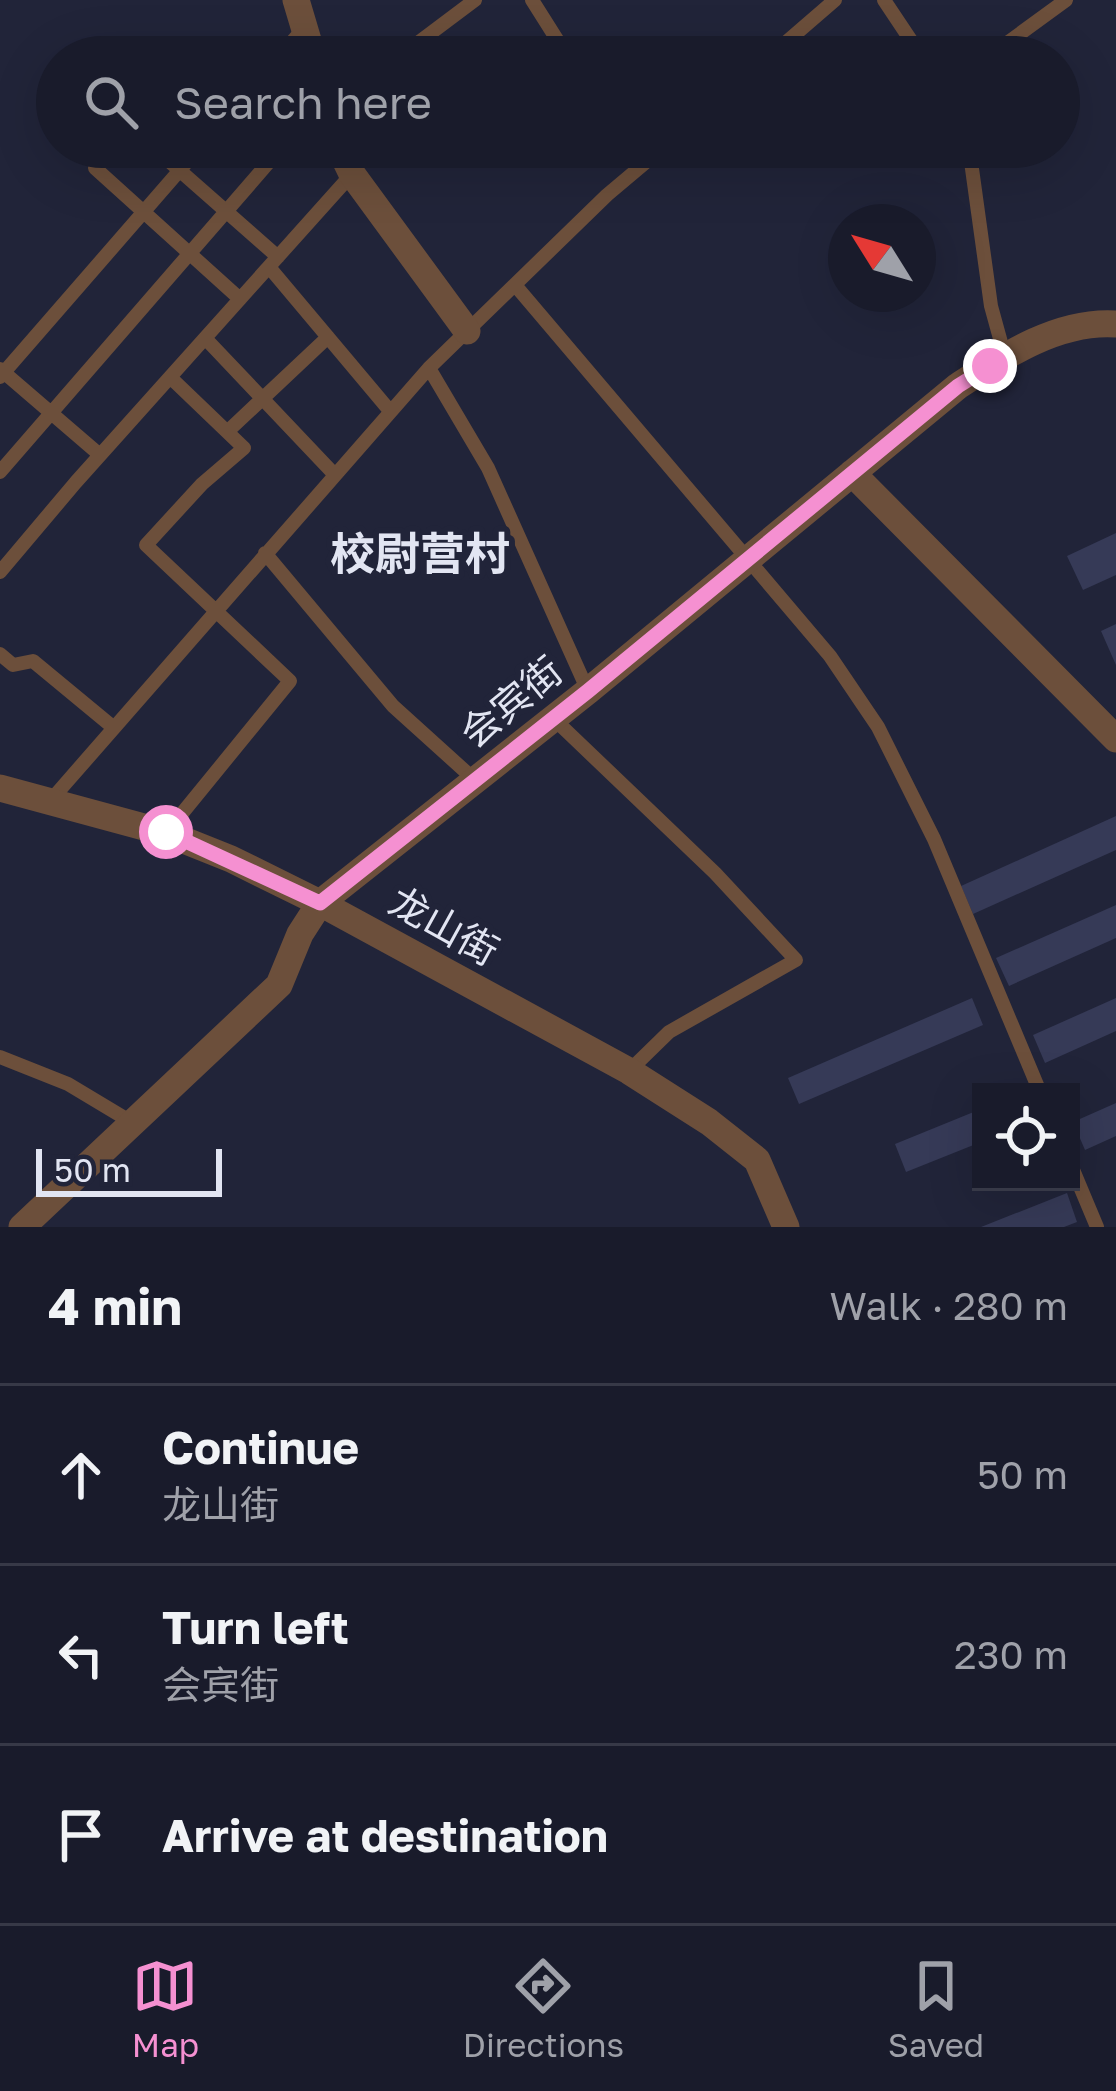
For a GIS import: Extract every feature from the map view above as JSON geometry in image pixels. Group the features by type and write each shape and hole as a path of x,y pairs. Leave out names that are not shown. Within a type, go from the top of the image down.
{"street":[{"path":"296,0 306,36"},
{"path":"349,168 467,331"},
{"name":"会宾街","path":"22,1227 279,986 300,934 320,903 554,719 958,386 1005,357 1071,327 1116,324"},
{"path":"852,473 1116,739"},
{"name":"龙山街","path":"0,788 166,832 320,903 629,1071 709,1122 757,1160 786,1227"}],"lane":[{"path":"427,36 475,0"},
{"path":"532,0 555,36"},
{"path":"794,36 836,0"},
{"path":"884,0 908,36"},
{"path":"1017,36 1066,0"},
{"path":"297,36 304,28"},
{"path":"95,168 241,299"},
{"path":"177,168 274,262 328,337 391,410"},
{"path":"100,455 1,373 182,168"},
{"path":"0,472 264,168"},
{"path":"51,800 429,368 640,168"},
{"path":"972,168 991,306 1005,357"},
{"path":"0,572 352,175"},
{"path":"514,285 830,656 878,727 934,839 1036,1083"},
{"path":"228,431 328,337"},
{"path":"205,338 334,474"},
{"path":"429,368 488,468 588,691"},
{"path":"166,832 290,681 146,545 202,484 244,448 170,377"},
{"path":"266,553 393,706 476,781"},
{"path":"0,654 13,665 33,661 114,728"},
{"path":"554,719 715,873 796,960 669,1032 629,1071"},
{"path":"0,1057 68,1084 133,1123"},
{"path":"1080,1186 1097,1227"}],"building":[{"path":"1116,533 1116,575 1083,590 1067,556"},
{"path":"1116,624 1116,665 1101,631"},
{"path":"1116,816 1116,850 973,914 961,886"},
{"path":"1116,905 1116,938 1009,986 996,958"},
{"path":"972,998 983,1025 799,1104 788,1078"},
{"path":"1116,998 1116,1031 1045,1063 1033,1035"},
{"path":"1116,1103 1116,1136 1085,1150 1080,1119"},
{"path":"972,1113 972,1146 906,1172 895,1144"},
{"path":"1067,1193 1077,1222 1064,1227 981,1227"}],"district":[{"name":"校尉营村","path":"420,554"}],"route":[{"path":"166,832 320,903 588,691 958,386 990,366"}]}
